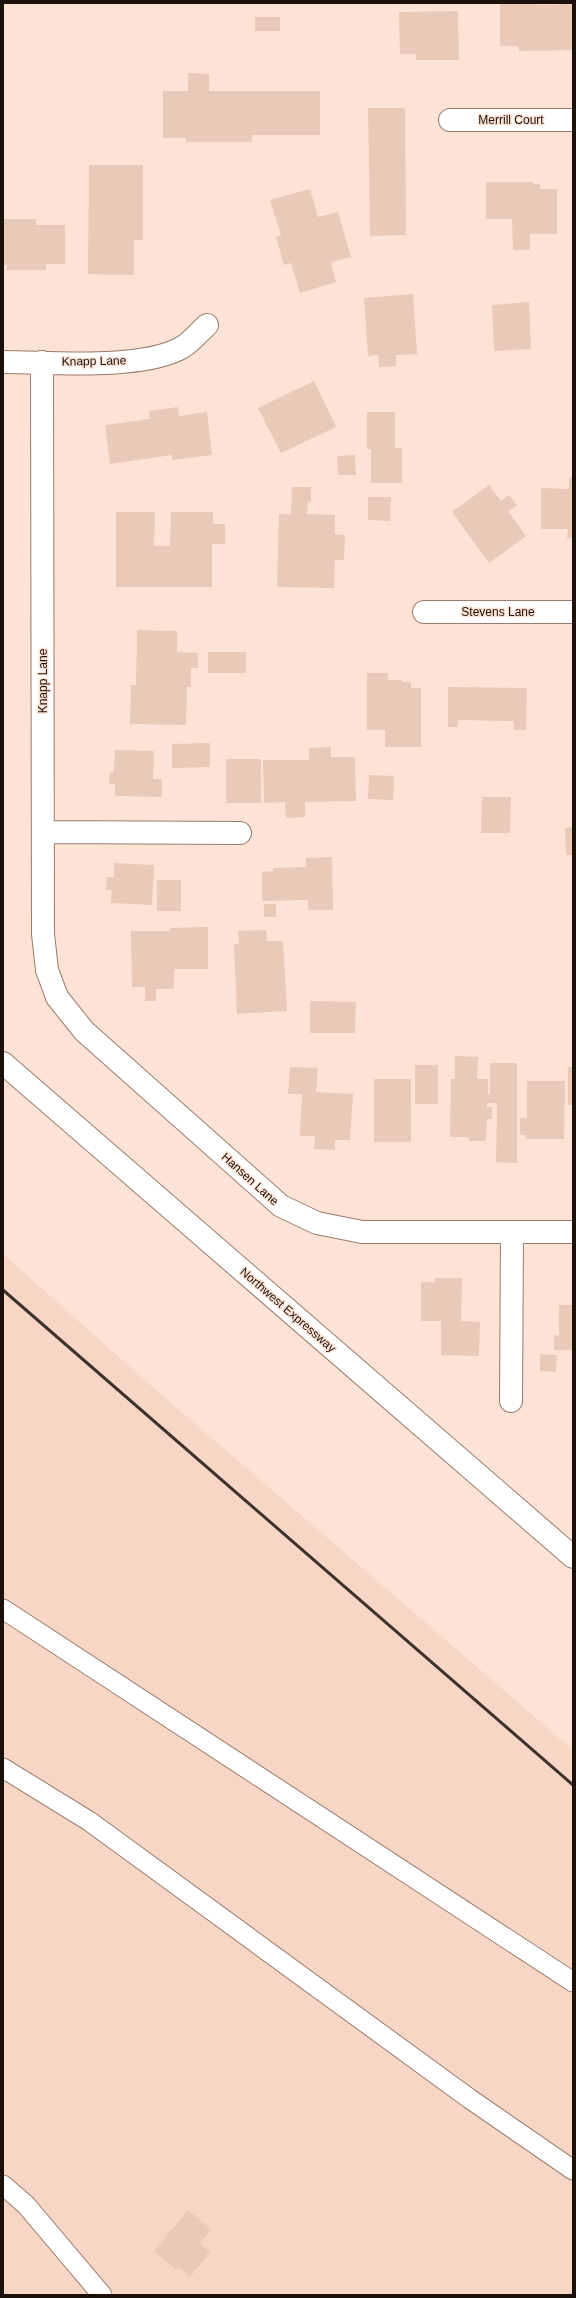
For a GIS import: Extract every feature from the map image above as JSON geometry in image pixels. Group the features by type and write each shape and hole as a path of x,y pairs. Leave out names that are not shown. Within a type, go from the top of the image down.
{"street":[{"name":"Merrill Court","path":"450,120 573,120"},
{"name":"Knapp Lane","path":"3,362 120,362 153,357 180,349 206,325"},
{"name":"Knapp Lane","path":"42,362 43,934 47,970 57,997"},
{"name":"Stevens Lane","path":"424,612 573,612"},
{"path":"43,832 240,833"},
{"name":"Hansen Lane","path":"57,997 84,1031 282,1206 317,1223 362,1232 573,1232"},
{"name":"Northwest Expressway","path":"3,1064 573,1557"},
{"path":"512,1232 512,1401"}],"lane":[{"path":"3,1609 573,1982"},
{"path":"3,1768 89,1821 470,2099 573,2170"},
{"path":"3,2185 26,2205 102,2295"}],"shaded area":[{"path":"3,1254 156,1390 573,1750 573,2295 3,2295"}],"building":[{"path":"500,3 537,3 537,5 573,4 573,50 519,51 518,46 500,46"},
{"path":"458,11 459,60 416,60 416,54 400,54 399,12"},
{"path":"255,17 280,17 280,31 255,31"},
{"path":"188,73 209,74 209,91 320,91 320,135 252,135 252,142 186,142 186,138 163,138 163,91 188,91"},
{"path":"368,108 405,108 406,235 370,236"},
{"path":"89,165 143,165 143,240 134,240 134,275 88,274"},
{"path":"486,182 533,182 533,184 540,184 540,189 557,189 557,234 530,234 530,250 513,250 512,219 486,219"},
{"path":"310,189 318,217 338,212 351,257 331,262 336,282 300,293 291,263 284,265 276,237 281,235 270,200"},
{"path":"3,219 36,219 36,225 65,225 65,264 46,264 46,270 7,270 7,265 3,265"},
{"path":"413,294 417,354 396,355 396,366 379,367 378,355 368,356 364,298"},
{"path":"529,302 531,349 494,351 492,305"},
{"path":"314,381 336,427 281,453 258,408"},
{"path":"178,407 179,416 207,412 212,455 172,460 172,455 110,464 105,425 150,419 149,411"},
{"path":"367,412 395,412 395,448 402,448 402,483 371,483 371,449 367,449"},
{"path":"355,455 356,475 338,475 337,456"},
{"path":"569,478 573,478 573,538 567,538 568,529 541,529 541,488 569,489"},
{"path":"489,485 501,501 509,495 517,505 508,511 526,536 489,563 452,512"},
{"path":"292,487 311,487 311,502 308,502 307,514 335,515 335,534 345,535 344,560 335,560 334,588 277,587 279,514 291,514"},
{"path":"368,497 391,497 390,521 368,520"},
{"path":"116,512 155,512 154,546 170,546 171,512 213,512 213,524 225,524 225,544 212,544 212,587 116,587"},
{"path":"137,630 177,631 177,652 198,653 198,668 191,668 191,687 187,687 186,725 130,724 131,685 136,685"},
{"path":"208,652 246,652 246,673 208,673"},
{"path":"367,673 388,673 388,680 402,680 402,682 411,682 411,688 421,688 421,747 385,747 385,730 367,730"},
{"path":"448,687 527,688 526,730 514,730 514,721 458,720 458,727 448,727"},
{"path":"210,743 210,767 172,768 172,744"},
{"path":"331,747 331,757 355,757 356,801 305,802 305,817 286,818 285,802 264,803 263,760 309,760 309,748"},
{"path":"115,750 154,751 153,779 162,779 162,797 115,796 115,784 109,784 110,772 114,772"},
{"path":"226,759 261,759 261,803 226,803"},
{"path":"369,775 394,776 393,800 368,799"},
{"path":"482,797 511,797 510,833 481,833"},
{"path":"573,827 573,855 566,855 565,828"},
{"path":"332,857 333,910 308,910 308,900 262,901 262,872 273,871 273,868 306,867 306,858"},
{"path":"114,863 154,865 152,905 111,903 112,890 106,890 107,877 114,877"},
{"path":"157,880 181,880 181,911 157,911"},
{"path":"264,904 276,904 276,917 264,917"},
{"path":"208,927 208,969 174,969 174,989 156,989 156,1001 145,1001 145,987 132,987 131,931 170,931 170,928"},
{"path":"266,930 267,941 283,941 287,1011 237,1014 234,944 239,944 238,931"},
{"path":"310,1001 356,1002 355,1033 310,1033"},
{"path":"455,1056 478,1057 477,1079 488,1079 488,1094 490,1094 490,1063 517,1063 517,1163 496,1162 497,1103 487,1103 487,1107 492,1107 492,1119 487,1119 486,1141 469,1141 469,1137 450,1137 451,1079 455,1079"},
{"path":"415,1065 438,1065 438,1104 415,1104"},
{"path":"290,1067 318,1068 316,1092 353,1094 350,1140 335,1140 335,1150 314,1149 315,1136 300,1136 302,1094 288,1094"},
{"path":"568,1067 573,1067 573,1105 568,1105"},
{"path":"374,1079 411,1079 411,1142 374,1142"},
{"path":"527,1081 565,1081 564,1139 526,1139 526,1135 520,1135 520,1118 527,1118"},
{"path":"435,1278 462,1278 461,1321 480,1322 479,1356 441,1355 441,1321 421,1321 421,1282 435,1282"},
{"path":"559,1305 573,1305 573,1350 554,1350 554,1335 559,1336"},
{"path":"540,1354 557,1355 556,1372 540,1371"},
{"path":"188,2210 211,2229 200,2243 210,2252 190,2277 179,2267 177,2270 154,2251"}],"railway":[{"path":"3,1290 573,1785"}]}
